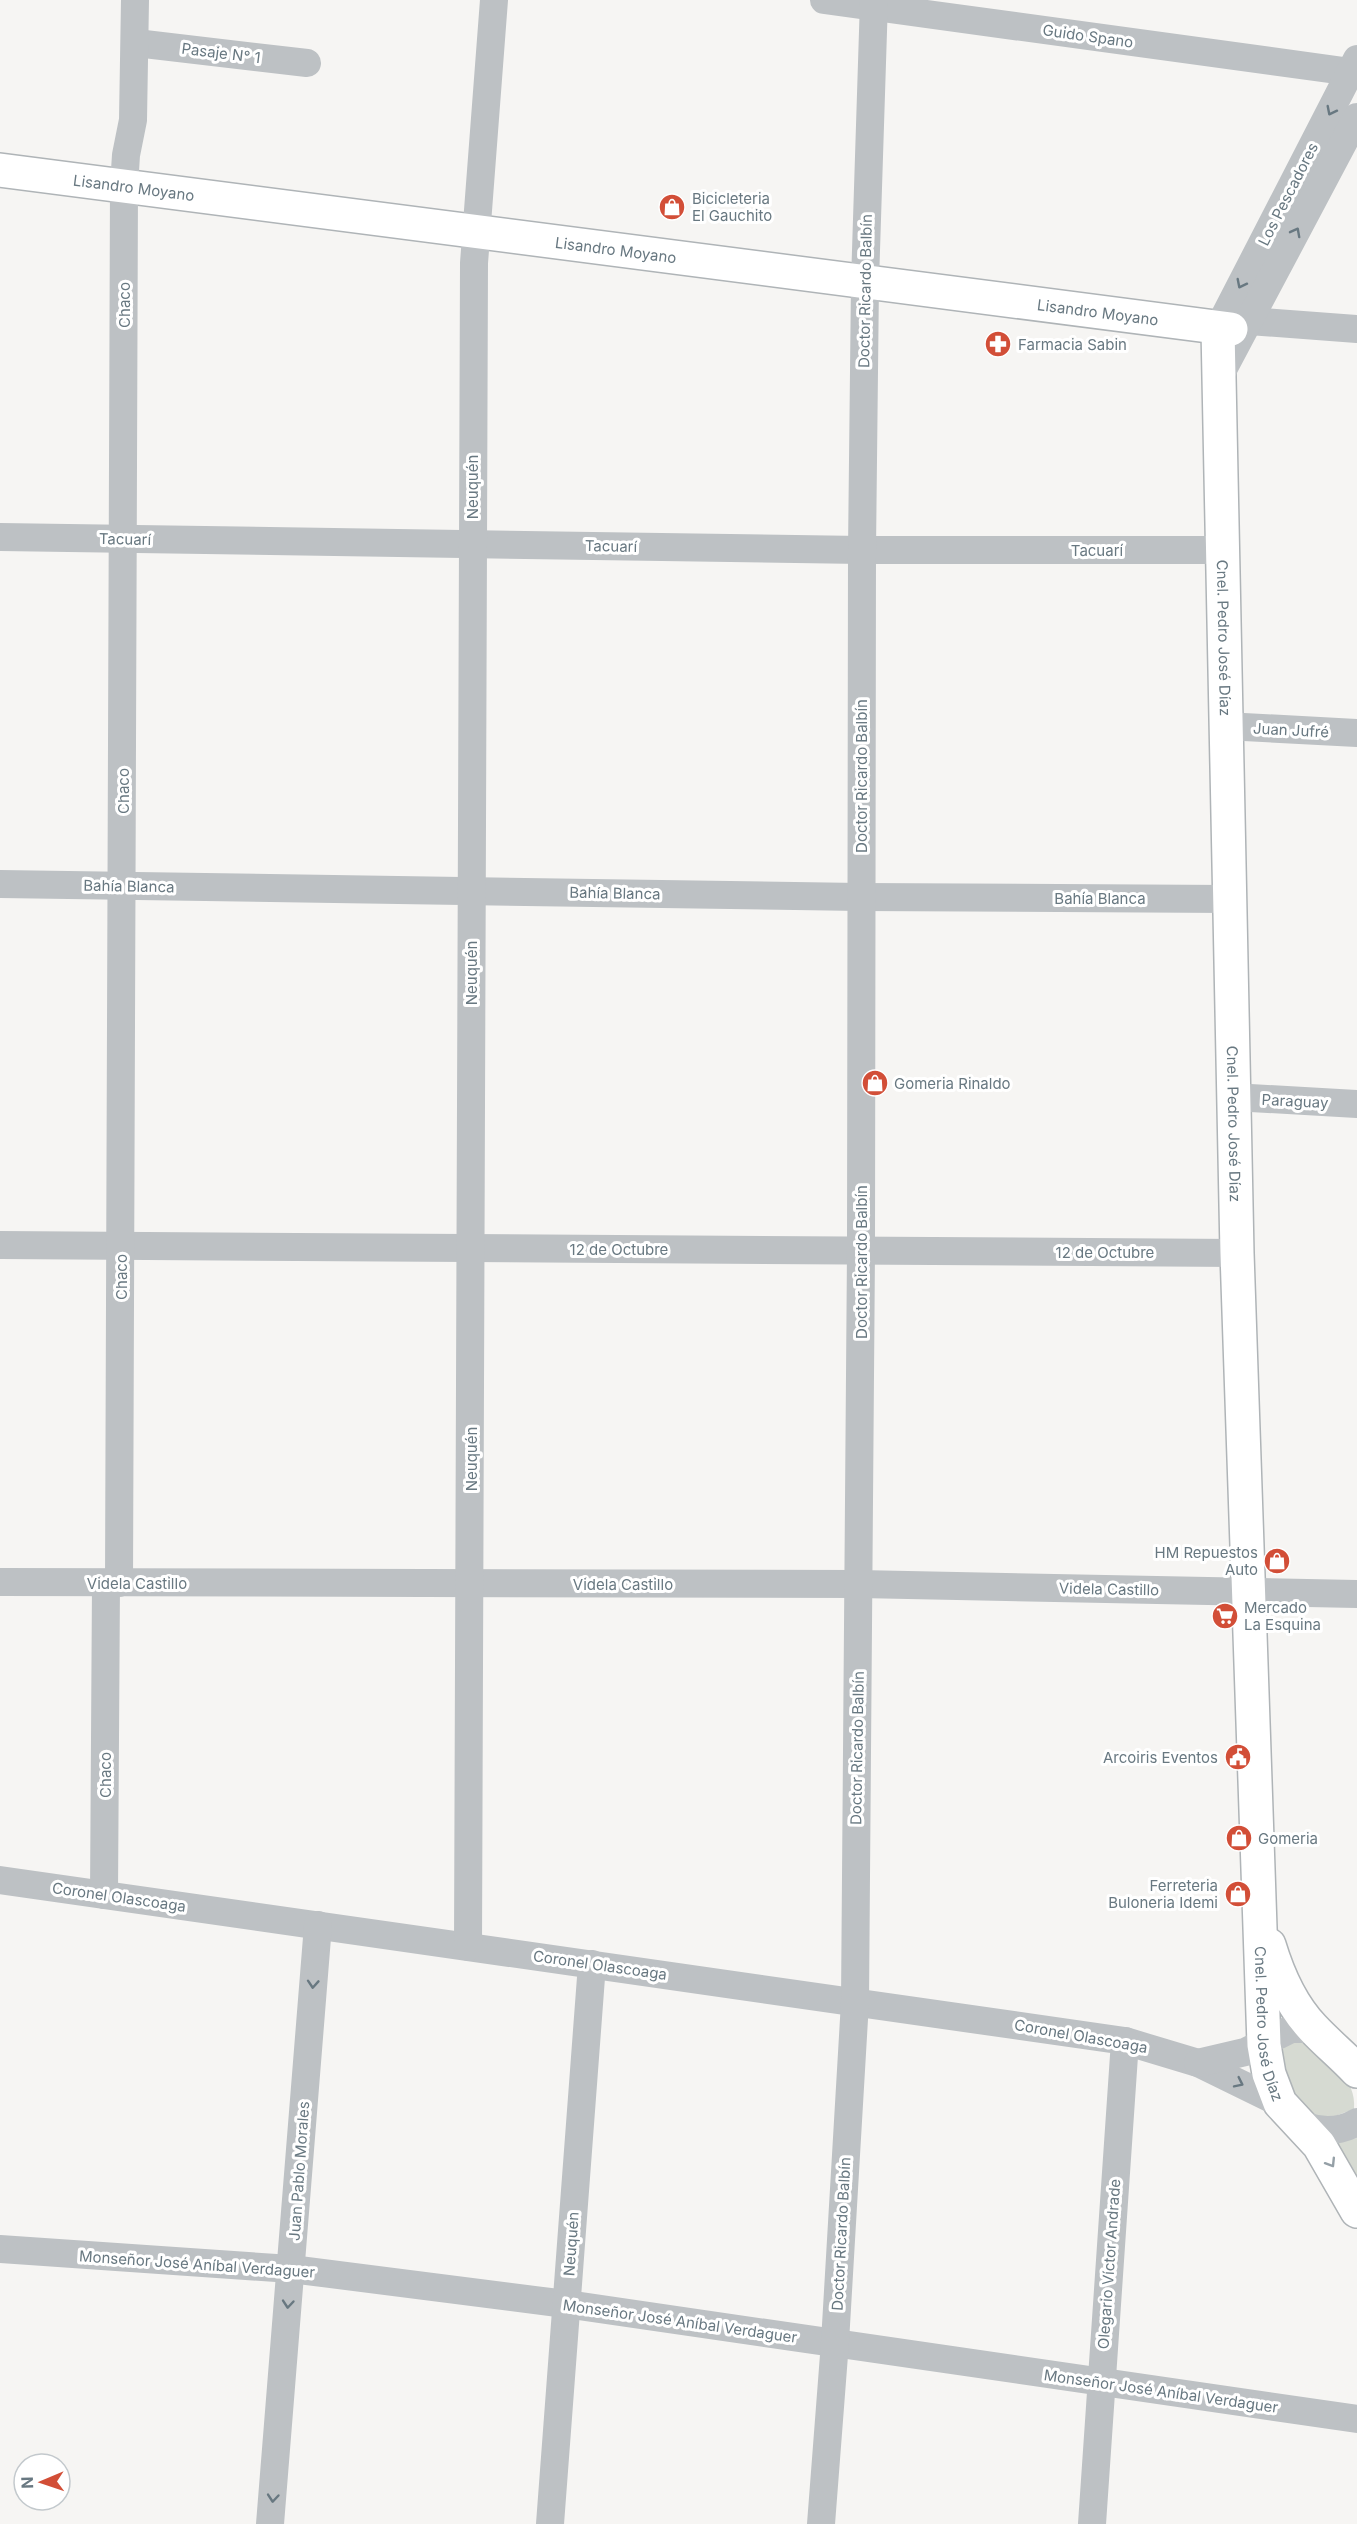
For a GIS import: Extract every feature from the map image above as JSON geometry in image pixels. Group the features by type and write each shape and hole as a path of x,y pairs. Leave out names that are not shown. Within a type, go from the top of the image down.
{"main road":[{"name":"Lisandro Moyano","path":"0,170 864,282 1232,326"},
{"name":"Cnel. Pedro José Díaz","path":"1232,326 1218,379 1221,550 1246,1591 1260,1918 1273,2064 1305,2126 1332,2163 1357,2211"},
{"name":"Cnel. Pedro José Díaz","path":"1260,1918 1285,1986 1313,2029 1357,2071"}],"street":[{"name":"Chaco","path":"104,1895 121,1246 124,186 126,155 133,120 135,0"},
{"name":"Neuquén","path":"468,1947 475,230 494,0"},
{"name":"Guido Spano","path":"824,0 874,3 1354,65"},
{"name":"Doctor Ricardo Balbín","path":"820,2524 835,2342 855,2002 861,1250 861,550 864,282 874,3"},
{"name":"Pasaje N° 1","path":"136,43 307,63"},
{"name":"Los Pescadores","path":"1232,326 1354,65"},
{"name":"Los Pescadores","path":"1232,326 1357,117"},
{"path":"1232,326 1357,329"},
{"name":"Tacuarí","path":"0,537 861,550 1221,550"},
{"name":"Juan Jufré","path":"1225,726 1357,734"},
{"name":"Bahía Blanca","path":"0,884 860,897 1229,899"},
{"name":"Paraguay","path":"1233,1098 1357,1104"},
{"name":"12 de Octubre","path":"0,1245 1237,1253"},
{"name":"Videla Castillo","path":"0,1582 859,1584 1357,1594"},
{"name":"Coronel Olascoaga","path":"0,1880 1125,2041 1198,2063 1273,2064"},
{"name":"Juan Pablo Morales","path":"270,2524 318,1925"},
{"name":"Neuquén","path":"550,2524 592,1964"},
{"path":"1273,2064 1291,2029 1313,2029"},
{"name":"Olegario Víctor Andrade","path":"1092,2524 1125,2041"},
{"name":"Coronel Olascoaga","path":"1198,2063 1235,2055 1273,2064"},
{"path":"1305,2126 1324,2131 1343,2128 1357,2122"},
{"name":"Monseñor José Aníbal Verdaguer","path":"0,2248 291,2269 567,2304 1100,2383 1357,2418"}],"shaded area":[{"path":"1287,2043 1310,2043 1333,2063 1351,2088 1354,2109 1319,2122 1288,2097 1277,2058"},
{"path":"1357,2138 1357,2188 1331,2143"}],"place":[{"name":"Bicicleteria El Gauchito","path":"672,207"},
{"name":"Farmacia Sabin","path":"998,344"},
{"name":"Gomeria Rinaldo","path":"875,1083"},
{"name":"HM Repuestos Auto","path":"1277,1561"},
{"name":"Mercado La Esquina","path":"1225,1616"},
{"name":"Arcoiris Eventos","path":"1238,1757"},
{"name":"Gomeria","path":"1239,1838"},
{"name":"Ferreteria Buloneria Idemi","path":"1238,1894"}]}
